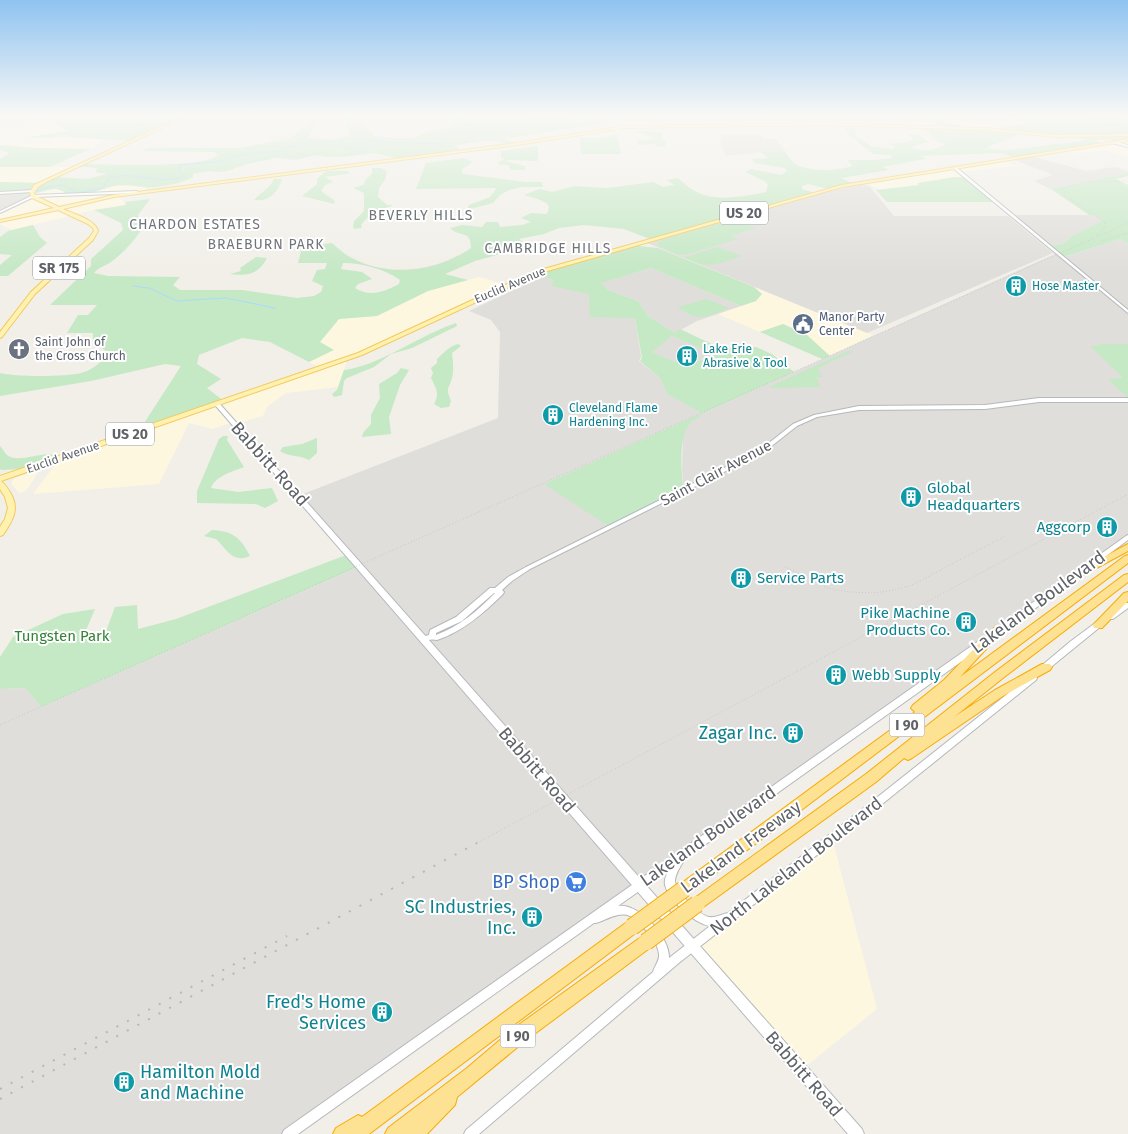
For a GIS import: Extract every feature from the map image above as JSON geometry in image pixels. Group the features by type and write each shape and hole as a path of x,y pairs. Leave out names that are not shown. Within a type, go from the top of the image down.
{"highway":[{"path":"1074,576 1128,547"},
{"name":"Lakeland Freeway","path":"354,1134 632,926 886,741 1007,647 1128,558"},
{"name":"Lakeland Freeway","path":"394,1134 473,1074 519,1035 871,778 1000,675 1128,577"},
{"path":"1098,626 1128,595"},
{"path":"886,741 916,710 948,683 998,631"},
{"path":"871,778 928,742 999,693 1046,667"},
{"path":"415,1134 473,1074"},
{"path":"342,1134 432,1075"}],"main road":[{"path":"32,193 36,186 71,169"},
{"path":"0,221 55,207 137,192 317,169"},
{"name":"Euclid Avenue","path":"0,479 360,354 535,273 828,189 949,169"},
{"name":"SR 175","path":"0,336 33,293 95,235 95,227 90,223 55,207 32,193"},
{"name":"Babbitt Road","path":"217,404 428,638 638,886 694,946 857,1134"},
{"path":"0,483 9,496 12,505 12,515 0,534"}],"street":[{"path":"956,169 1128,312"},
{"path":"0,193 137,192"},
{"path":"0,212 32,193"},
{"name":"Saint Clair Avenue","path":"428,638 437,638 471,619 491,602 500,592 498,590 510,579 528,568 762,451 795,425 816,416 859,408 985,407 1039,400 1128,400"},
{"name":"Lakeland Boulevard","path":"288,1134 1128,537"},
{"name":"North Lakeland Boulevard","path":"470,1134 650,981 1098,626 1128,605"},
{"path":"681,856 670,876 670,885 673,892 705,921 714,922 735,914"},
{"path":"584,925 620,910 633,913 653,931 660,940 664,950 663,965 650,981"}],"shaded area":[{"path":"0,169 69,169 41,183 0,182"},
{"path":"956,169 990,169 961,172"},
{"path":"1037,169 1079,169 1087,171 1121,169 1128,171 1128,173 1051,189 1034,181 1053,175"},
{"path":"950,170 957,171 964,177 918,183 918,185 894,189 878,189 869,184"},
{"path":"864,184 870,187 894,216 1008,216 1053,253 867,333 647,243 826,192"},
{"path":"131,185 145,187 147,191 118,196 127,205 94,210 12,230 0,224 0,212 32,194 57,189 65,193 88,194 109,187"},
{"path":"32,194 33,196 0,211 0,195"},
{"path":"1013,215 1096,215 1103,220 1071,236 1065,243 1050,246"},
{"path":"1121,239 1128,244 1128,537 288,1134 0,1134 0,689 25,688 41,707 360,566 298,496 498,418 500,332 491,320 469,311 541,277 592,288 635,318 641,357 639,361 660,378 667,394 703,413 1057,253 1063,257","holes":["702,413 687,426 683,437 682,471 684,491 544,484"]},
{"path":"651,268 741,306 697,321 675,333 648,316 638,301 608,290 600,283"},
{"path":"479,277 507,285 348,358 338,387 286,393 267,407 263,416 235,424 232,422 213,429 189,423 159,484 33,494 57,462 321,368 309,362 333,350 320,342 339,319 377,316 428,291"},
{"path":"754,287 873,335 830,356 807,335 784,324 760,332 718,314 756,301"},
{"path":"672,336 715,354 685,366 651,352"},
{"path":"30,473 38,473 26,491 19,493 11,483 15,478"},
{"path":"832,838 877,1009 801,1070 694,946"}],"green space":[{"path":"97,169 233,169 193,174 193,177 183,181 155,187 119,185 98,191 62,196 65,192 57,189 32,194 0,195 0,182 41,183 52,177 87,179 107,174 95,172"},
{"path":"372,169 387,171 385,180 379,188 378,197 387,205 394,205 372,215 364,221 361,225 362,228 354,229 354,221 364,211 364,193 353,188 363,185 372,174"},
{"path":"424,169 462,169 463,174 525,182 542,182 543,187 522,187 509,190 500,195 493,203 467,210 469,205 490,197 497,188 416,189"},
{"path":"751,169 781,175 787,171 786,169 889,170 841,178 854,184 829,189 808,184 802,186 802,189 815,193 650,239 624,229 584,225 559,228 544,234 519,239 523,242 508,245 504,253 475,261 445,274 468,280 428,291 377,316 339,319 320,342 334,350 309,362 270,342 242,338 199,355 197,364 221,379 207,388 225,402 139,431 181,366 165,364 91,381 0,396 0,373 40,376 81,373 103,360 109,353 93,342 93,333 67,333 78,315 88,315 97,305 50,305 91,266 91,259 123,230 121,223 94,210 126,205 125,202 150,199 138,215 142,229 139,233 120,255 94,273 108,276 180,277 173,285 180,290 242,290 297,298 314,296 321,292 323,286 312,281 317,270 325,269 327,263 298,263 301,251 310,246 332,243 350,257 380,268 396,270 427,267 457,256 471,248 471,242 467,236 450,228 462,225 482,227 486,222 498,222 500,227 522,225 531,222 521,218 531,213 546,214 549,206 546,203 524,195 539,189 552,192 574,186 608,188 653,182 663,187 674,185 667,180 678,178 692,189 705,195 731,197 766,192 768,185 766,182 746,172","holes":["343,263 358,264 394,276 400,280 399,284 378,292 366,293 361,291 355,288 358,284 372,279 362,272 341,269"]},
{"path":"326,171 348,171 349,173 325,177 333,182 325,185 321,191 335,201 334,204 302,196 317,184 317,179"},
{"path":"1128,173 1128,176 1116,179 1128,185 1128,244 1121,239 1063,257 1050,246 1065,243 1071,236 1103,220 1095,215 1089,215 1051,189"},
{"path":"965,177 994,202 887,202 876,190 919,185 918,183"},
{"path":"274,179 282,179 272,196 264,200 254,200 270,185"},
{"path":"731,220 756,228 731,236 738,239 684,255 676,254 658,246 658,241"},
{"path":"33,225 40,237 47,243 8,276 0,276 0,265 12,255 0,254 0,237 8,231"},
{"path":"630,245 658,248 754,287 762,294 756,301 741,306 651,268 601,283 608,290 638,301 648,316 675,333 680,329 720,348 756,347 772,354 794,372 703,413 693,421 684,434 682,468 684,491 610,527 544,484 702,413 667,394 660,378 640,361 642,358 635,318 590,317 589,294 551,286 554,280 531,274","holes":["672,336 714,354 685,366 652,352"]},
{"path":"717,247 742,256 706,265 685,257"},
{"path":"256,257 267,258 264,264 256,271 242,275 230,274 241,271 240,268"},
{"path":"707,299 729,308 708,316 697,317 678,307"},
{"path":"456,323 457,326 412,348 391,354 374,367 347,378 344,381 342,395 334,397 332,394 337,390 344,370 371,363"},
{"path":"783,324 807,335 830,356 822,359 760,332"},
{"path":"458,344 461,346 452,353 453,372 448,388 451,401 449,407 441,408 434,404 437,394 431,378 433,373 431,368 437,363 437,359 444,352"},
{"path":"1099,344 1128,344 1128,398 1108,379 1123,378 1090,346 1100,346"},
{"path":"848,351 854,351 818,368 822,377 817,377 820,387 769,387"},
{"path":"401,368 409,370 400,385 389,417 391,434 362,437 371,424 371,415 380,398 379,384 397,373"},
{"path":"223,436 228,436 227,440 244,467 216,480 211,488 238,492 272,488 278,501 265,508 256,504 197,503 197,491 219,439"},
{"path":"317,438 317,453 309,460 280,451 283,447 302,444"},
{"path":"0,446 7,455 17,458 55,455 19,469 2,470 0,469"},
{"path":"212,530 226,532 236,537 250,556 244,558 234,557 216,539 204,536"},
{"name":"Tungsten Park","path":"349,554 360,566 41,707 25,688 0,689 0,657 13,637 63,614 95,609 84,635 105,634 115,607 137,605 138,629 176,619"}],"waterway":[{"path":"36,191 51,186 64,185 77,193 103,188 108,179 117,176 136,176 164,180 174,179 183,177 179,169"},
{"path":"133,286 149,288 177,301 226,298 275,308"}],"railway":[{"path":"1096,235 1104,229 1105,222 1063,194 1061,189 1084,182 1128,181"},
{"path":"0,725 1128,223"},
{"path":"1102,241 1128,233"},
{"path":"475,844 1128,494"},
{"path":"824,587 868,593 890,591 912,585 1005,536"},
{"path":"785,567 810,579 833,584"},
{"path":"0,1099 477,843"},
{"path":"0,1089 287,936"}],"place":[{"name":"Hose Master","path":"1016,286"},
{"name":"Manor Party Center","path":"803,324"},
{"name":"Saint John of the Cross Church","path":"19,349"},
{"name":"Lake Erie Abrasive & Tool","path":"687,356"},
{"name":"Cleveland Flame Hardening Inc.","path":"553,415"},
{"name":"Global Headquarters","path":"911,497"},
{"name":"Aggcorp","path":"1107,527"},
{"name":"Service Parts","path":"741,578"},
{"name":"Pike Machine Products Co.","path":"966,622"},
{"name":"Webb Supply","path":"836,675"},
{"name":"Zagar Inc.","path":"793,733"},
{"name":"BP Shop","path":"576,882"},
{"name":"SC Industries, Inc.","path":"532,917"},
{"name":"Fred's Home Services","path":"382,1012"},
{"name":"Hamilton Mold and Machine","path":"124,1082"}],"district":[{"name":"BEVERLY HILLS","path":"421,215"},
{"name":"CHARDON ESTATES","path":"195,224"},
{"name":"BRAEBURN PARK","path":"266,244"},
{"name":"CAMBRIDGE HILLS","path":"548,248"}]}
